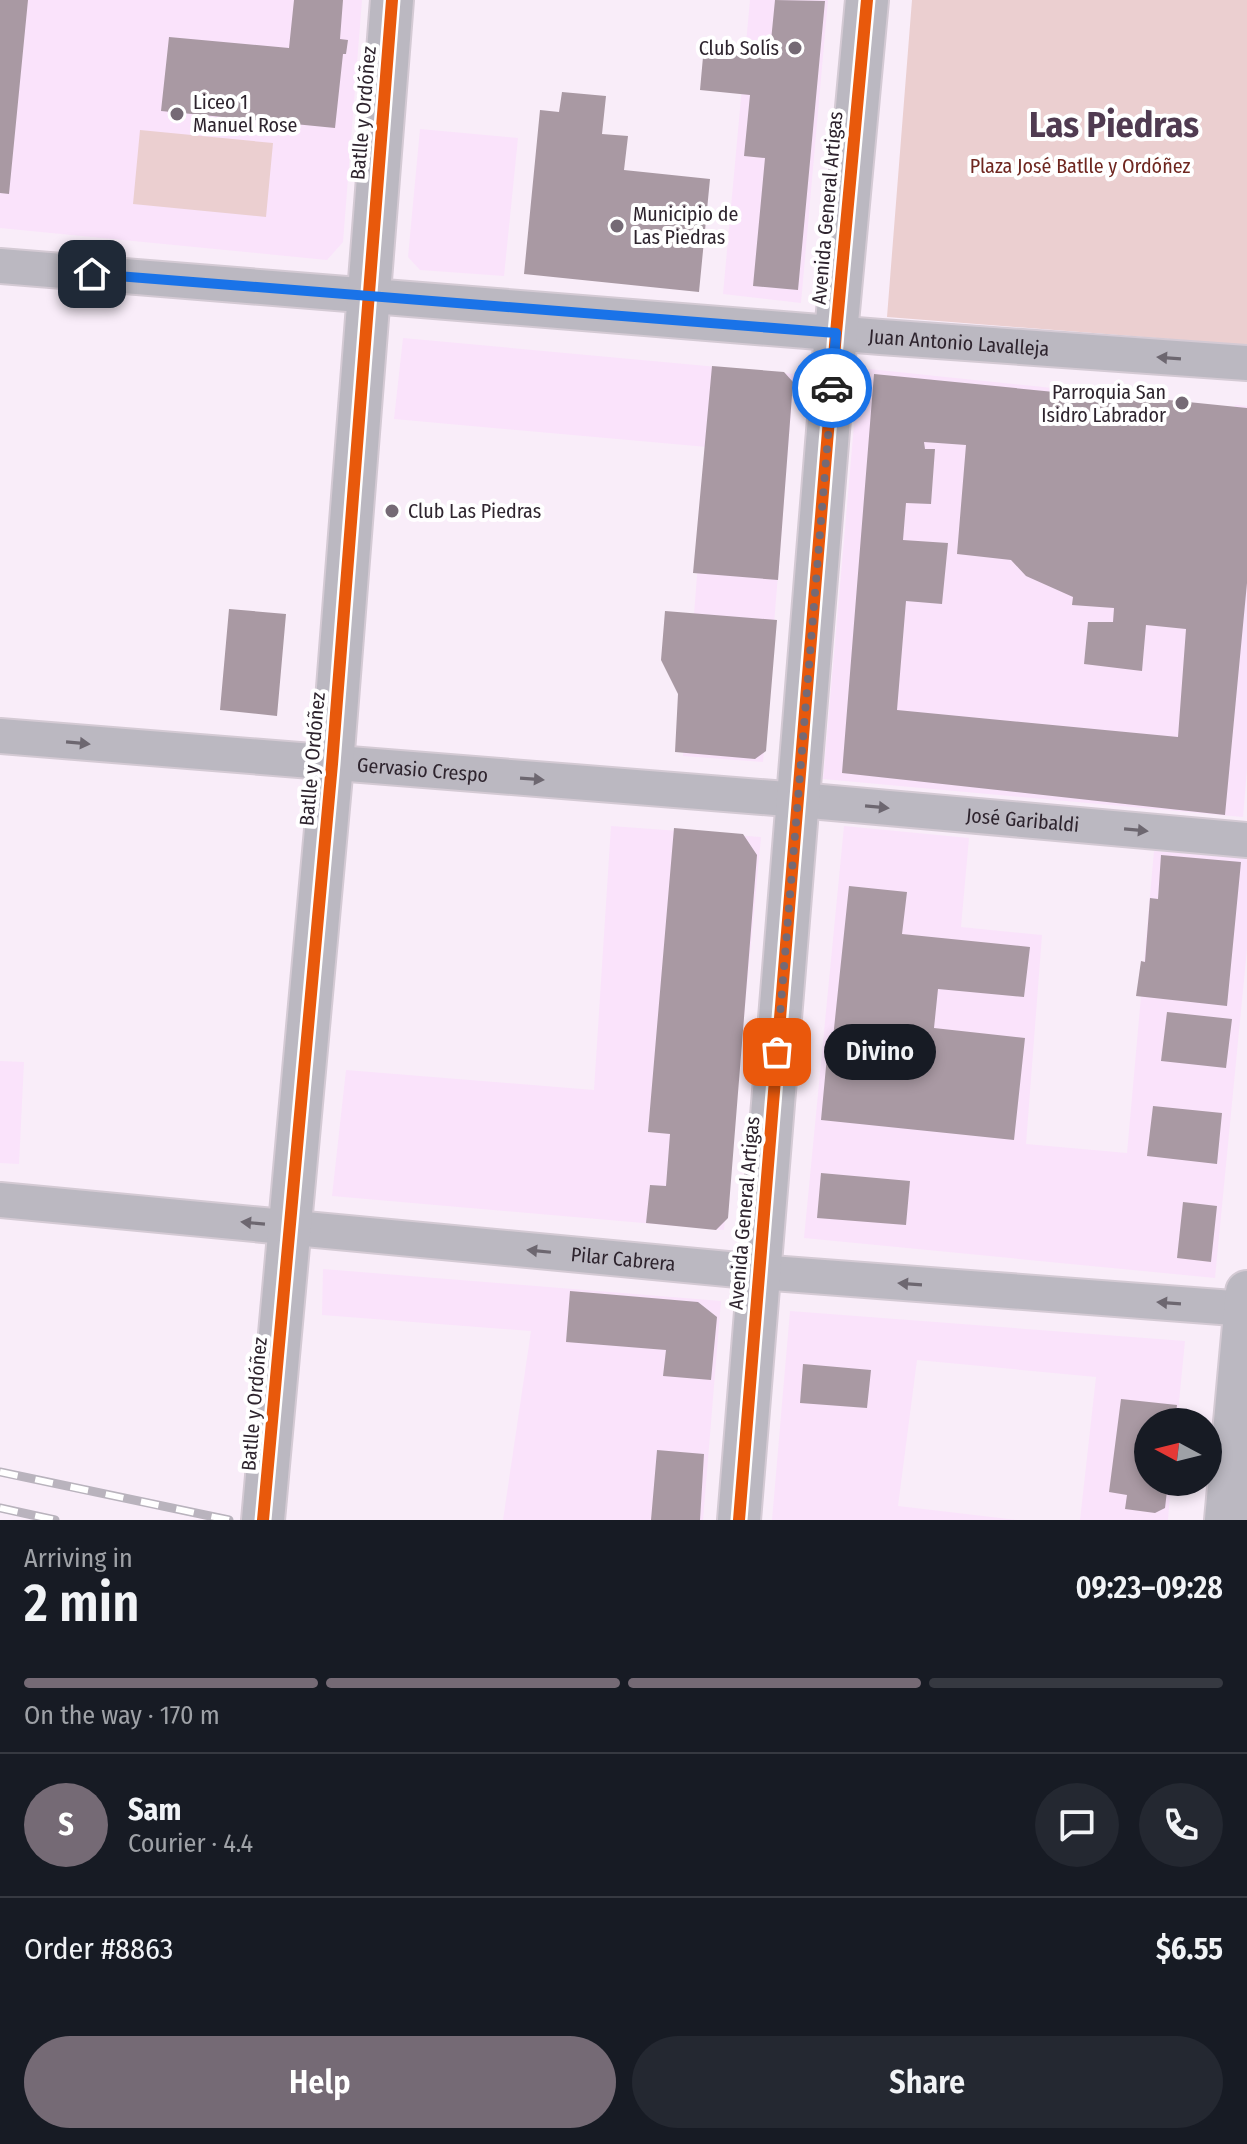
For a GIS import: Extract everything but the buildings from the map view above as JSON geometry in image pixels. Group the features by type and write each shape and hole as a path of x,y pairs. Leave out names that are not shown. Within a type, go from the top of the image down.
{"street":[{"name":"Batlle y Ordóñez","path":"264,1510 332,764 392,0"},
{"name":"Avenida General Artigas","path":"739,1520 836,333 867,0"},
{"name":"Juan Antonio Lavalleja","path":"0,266 1247,363"},
{"name":"Gervasio Crespo","path":"0,736 799,800"},
{"name":"José Garibaldi","path":"799,800 1247,840"},
{"name":"Pilar Cabrera","path":"0,1200 759,1272 1247,1304"},
{"path":"1226,1520 1247,1304"}],"shaded area":[{"name":"Liceo 1 Manuel Rose","path":"0,0 362,0 343,242 327,260 0,228"},
{"path":"750,0 828,0 801,303 723,294"},
{"path":"420,129 518,138 504,276 420,270 408,257"},
{"path":"403,338 794,374 763,762 683,756 707,447 394,419"},
{"path":"859,368 1139,397 1136,422 1217,617 1235,405 1247,406 1247,769 1243,817 823,779"},
{"path":"611,826 761,837 724,1230 332,1196 346,1070 594,1090"},
{"path":"844,826 969,838 961,927 1042,935 1026,1144 1127,1153 1154,851 1247,858 1247,949 1215,1278 804,1238"},
{"path":"0,1061 24,1062 19,1164 0,1163"},
{"path":"323,1269 721,1301 703,1520 503,1520 531,1331 322,1315"},
{"path":"790,1311 1185,1341 1178,1408 1134,1408 1134,1496 1170,1496 1168,1520 1080,1520 1096,1377 917,1360 898,1506 1017,1520 772,1520"}],"green space":[{"name":"Plaza José Batlle y Ordóñez","path":"912,0 1247,0 1247,345 887,317"},
{"path":"140,130 273,143 266,217 133,204"}],"railway":[{"path":"0,1472 229,1520"},
{"path":"0,1508 55,1520"}],"cycle path":[{"path":"263,1520 332,764 392,0"},
{"path":"739,1520 836,333 867,0"}],"way so far":[{"path":"777,1052 832,388"}],"place":[{"name":"Club Solís","path":"795,48"},
{"name":"Liceo 1 Manuel Rose","path":"177,114"},
{"name":"Municipio de Las Piedras","path":"617,226"},
{"name":"Parroquia San Isidro Labrador","path":"1182,403"},
{"name":"Club Las Piedras","path":"392,511"},
{"name":"Divino","path":"777,1052"}],"district":[{"name":"Las Piedras","path":"1114,125"}],"route":[{"path":"92,274 836,333 832,388"}]}
